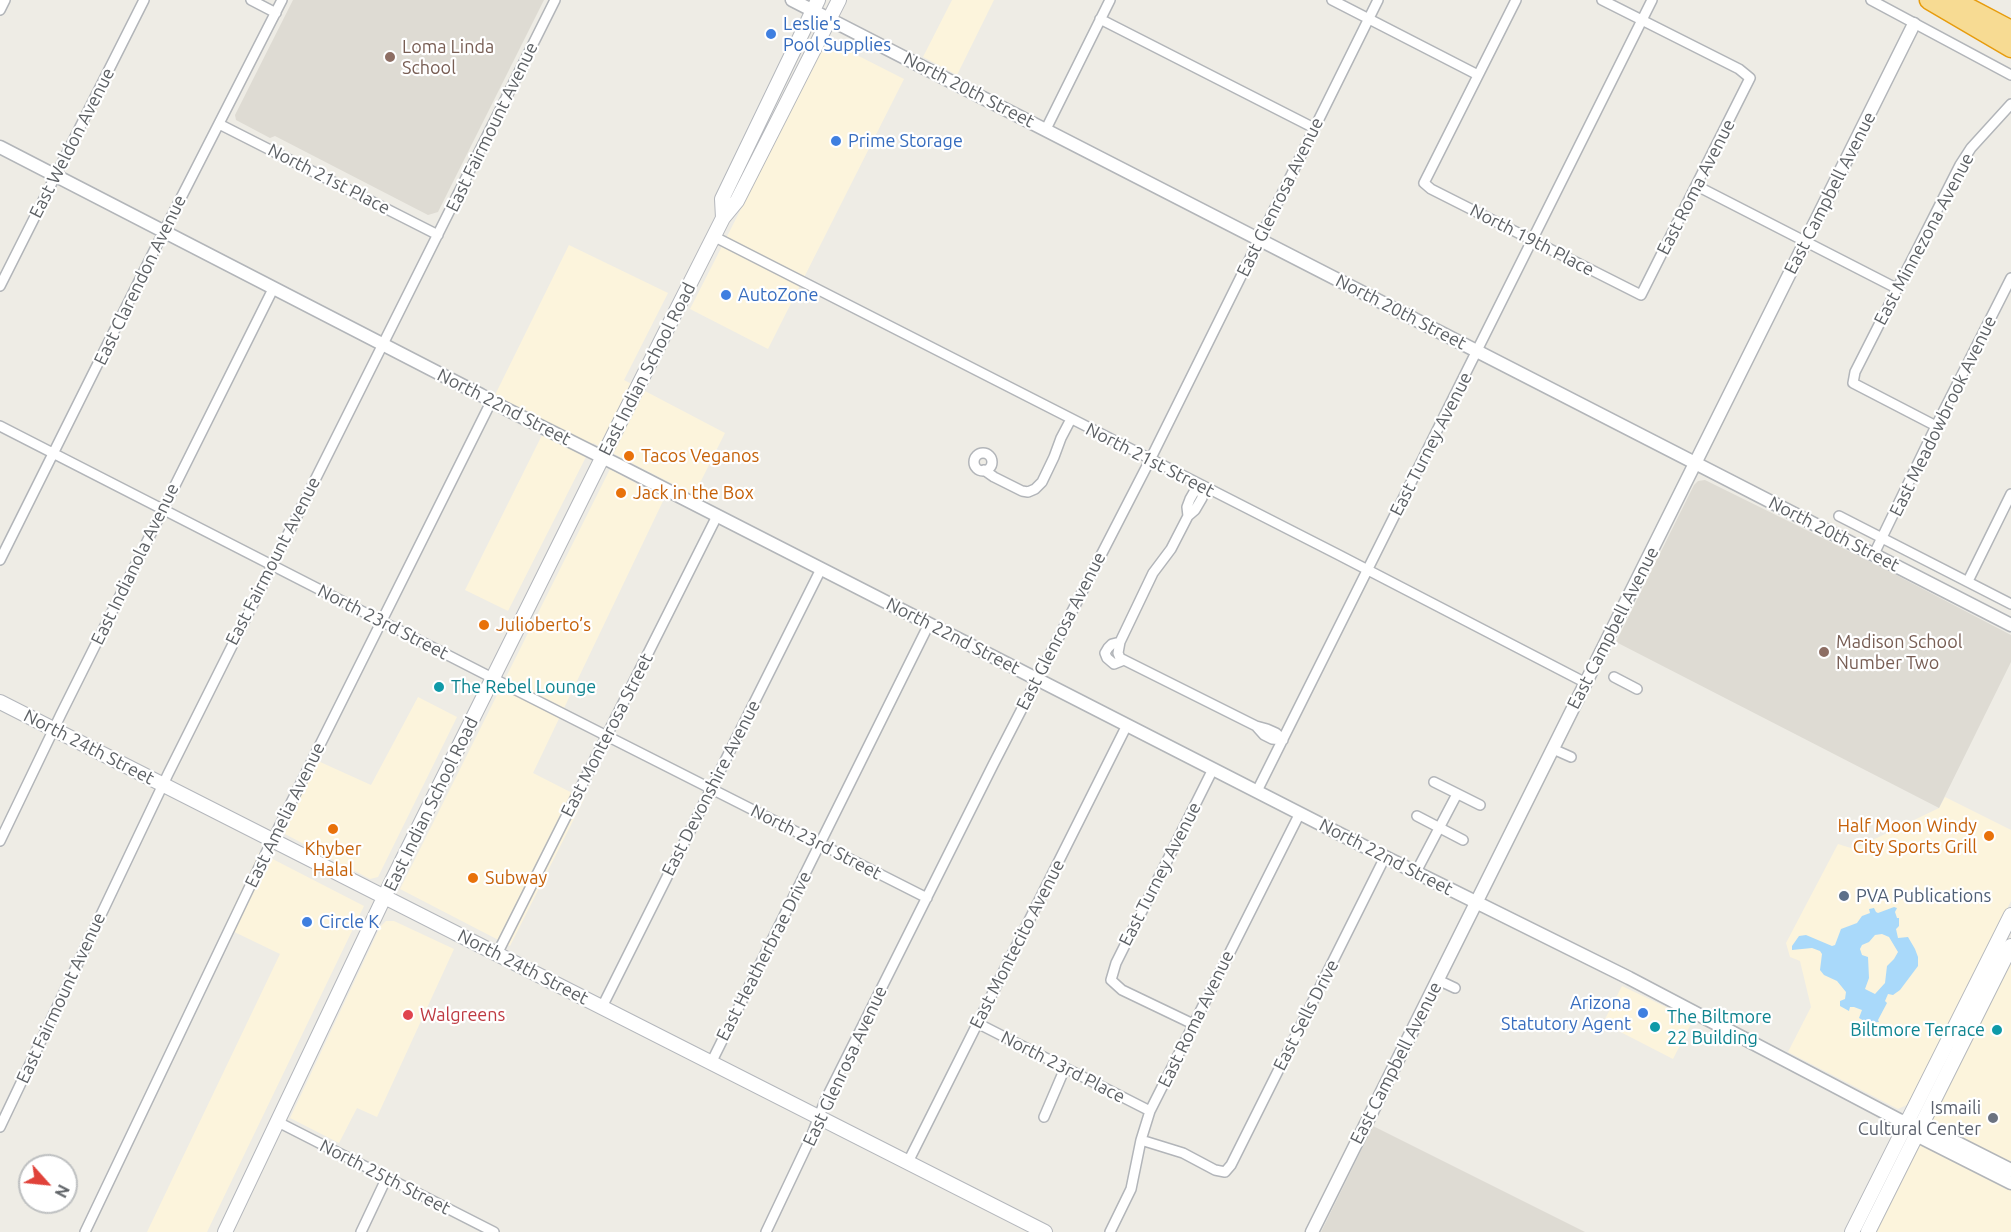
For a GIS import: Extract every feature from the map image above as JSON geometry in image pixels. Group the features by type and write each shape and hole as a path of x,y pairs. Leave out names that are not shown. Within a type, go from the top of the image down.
{"highway":[{"path":"1929,0 2011,48"},
{"path":"1954,0 2011,30"}],"main road":[{"name":"East Indian School Road","path":"225,1232 384,897 713,237 723,218 737,201 839,0"},
{"name":"East Indian School Road","path":"723,218 722,199 816,5"},
{"name":"North 24th Street","path":"0,702 1045,1232"},
{"path":"1868,1232 1914,1128 1986,980 2011,915"},
{"path":"1986,980 2011,946"},
{"path":"1852,1232 1914,1128"}],"street":[{"path":"0,10 5,0"},
{"name":"East Weldon Avenue","path":"0,286 144,0"},
{"path":"251,0 276,12"},
{"name":"East Clarendon Avenue","path":"0,560 163,232 282,0"},
{"name":"East Fairmount Avenue","path":"0,1127 271,564 555,0"},
{"name":"North 20th Street","path":"792,0 816,5 829,19 2011,625"},
{"path":"1046,129 1110,0"},
{"path":"1332,0 1478,75 1516,0"},
{"name":"East Glenrosa Avenue","path":"766,1232 811,1137 817,1117 1031,688 1038,680 1150,460 1378,0"},
{"path":"1602,0 1642,20"},
{"name":"East Turney Avenue","path":"1257,791 1652,0"},
{"path":"1871,0 2011,75"},
{"path":"1100,19 1314,128"},
{"name":"East Roma Avenue","path":"1641,295 1750,78 1739,69 1642,20"},
{"name":"East Campbell Avenue","path":"1311,1232 1914,24"},
{"name":"North 19th Place","path":"1478,75 1424,183 1431,189 1641,295"},
{"name":"East Minnezona Avenue","path":"1936,426 1853,383 1855,372 1960,165 1971,148 2011,105"},
{"name":"North 21st Place","path":"219,124 438,235"},
{"name":"North 22nd Street","path":"0,147 491,402 1385,857 1687,1008 1914,1128 2011,1183"},
{"path":"1697,186 1896,288"},
{"name":"North 21st Street","path":"713,237 1586,683"},
{"name":"East Meadowbrook Avenue","path":"1874,554 2011,278"},
{"name":"East Indianola Avenue","path":"0,841 273,289"},
{"name":"East Amelia Avenue","path":"85,1232 272,841 491,402"},
{"path":"984,470 1023,491 1028,492 1035,489 1042,482 1071,419"},
{"name":"North 23rd Street","path":"0,426 927,898"},
{"path":"1202,486 1202,498 1195,510 1188,516 1171,549 1153,573 1120,642 1118,653 1124,660 1256,726 1264,735 1282,740"},
{"path":"1968,581 2011,494"},
{"name":"East Monterosa Street","path":"497,954 717,516"},
{"name":"North 20th Street","path":"1839,516 2011,604"},
{"name":"East Devonshire Avenue","path":"602,1007 821,569"},
{"name":"East Heatherbrae Drive","path":"711,1063 929,624"},
{"path":"1614,677 1637,689"},
{"name":"East Montecito Avenue","path":"908,1162 1127,725"},
{"path":"1553,748 1571,757"},
{"name":"East Turney Avenue","path":"1193,1024 1122,990 1111,980 1116,963 1213,769"},
{"path":"1434,782 1480,805"},
{"path":"1416,872 1457,794"},
{"name":"East Roma Avenue","path":"1110,1232 1131,1189 1141,1140 1150,1111 1300,813"},
{"path":"1417,816 1463,840"},
{"name":"East Sells Drive","path":"1141,1140 1174,1150 1215,1170 1225,1172 1231,1166 1385,857"},
{"path":"1438,980 1455,988"},
{"name":"North 23rd Place","path":"977,1023 1150,1111"},
{"path":"1044,1117 1065,1068"},
{"name":"North 25th Street","path":"276,1121 494,1232"},
{"name":"North 22nd Street","path":"1914,1128 2011,1170"},
{"path":"362,1232 387,1177"}],"shaded area":[{"name":"Loma Linda School","path":"293,0 544,0 438,212 428,215 275,136 270,138 236,120 235,115"},
{"path":"952,0 994,0 957,75 923,57"},
{"path":"827,40 904,79 768,349 690,309"},
{"path":"569,245 668,293 624,380 725,433 694,495 593,443 508,611 465,590 548,423 495,395"},
{"path":"610,469 664,499 533,773 584,799 510,946 400,889"},
{"name":"Madison School Number Two","path":"1705,480 1879,566 2011,635 2011,662 1939,808 1616,642 1694,485 1698,481"},
{"path":"418,697 457,717 378,877 370,879 283,833 318,761 371,785"},
{"path":"1945,797 2011,830 2011,901 1911,1103 1898,1109 1788,1052 1811,1007 1800,961 1790,957 1786,943 1838,844 1854,849 1939,808"},
{"path":"259,852 364,906 207,1232 147,1232 280,954 224,927"},
{"path":"386,921 394,921 454,949 377,1117 357,1108 339,1143 290,1118 380,927"},
{"path":"2011,958 2011,1165 1934,1126 1931,1122 1932,1115"},
{"path":"1622,986 1693,1020 1673,1059 1603,1023"},
{"path":"1373,1126 1585,1232 1321,1232"},
{"path":"1921,1143 2011,1190 2011,1232 1876,1232"}],"water":[{"path":"1874,908 1878,913 1897,908 1895,912 1899,918 1899,926 1896,929 1898,938 1908,937 1918,957 1918,966 1900,990 1893,995 1888,994 1885,1001 1887,1003 1879,1022 1868,1023 1859,1018 1862,1010 1850,1007 1849,1011 1840,1006 1840,1001 1845,999 1846,992 1837,981 1824,975 1820,970 1822,954 1820,951 1812,948 1792,950 1792,946 1799,936 1806,935 1832,946 1835,945 1841,929 1857,923 1862,916 1870,913 1869,909","holes":["1882,934 1889,937 1898,952 1887,966 1885,983 1875,994 1865,989 1869,978 1868,957 1862,955 1860,949 1875,935"]}],"place":[{"name":"Leslie's Pool Supplies","path":"771,34"},
{"name":"Loma Linda School","path":"390,57"},
{"name":"Prime Storage","path":"836,141"},
{"name":"AutoZone","path":"726,295"},
{"name":"Tacos Veganos","path":"629,456"},
{"name":"Jack in the Box","path":"621,493"},
{"name":"Julioberto’s","path":"484,625"},
{"name":"Madison School Number Two","path":"1824,652"},
{"name":"The Rebel Lounge","path":"439,687"},
{"name":"Khyber Halal","path":"333,829"},
{"name":"Half Moon Windy City Sports Grill","path":"1989,836"},
{"name":"Subway","path":"473,878"},
{"name":"PVA Publications","path":"1844,896"},
{"name":"Circle K","path":"307,922"},
{"name":"Arizona Statutory Agent","path":"1643,1013"},
{"name":"Walgreens","path":"408,1015"},
{"name":"The Biltmore 22 Building","path":"1655,1027"},
{"name":"Biltmore Terrace","path":"1997,1030"},
{"name":"Ismaili Cultural Center","path":"1993,1118"}]}
